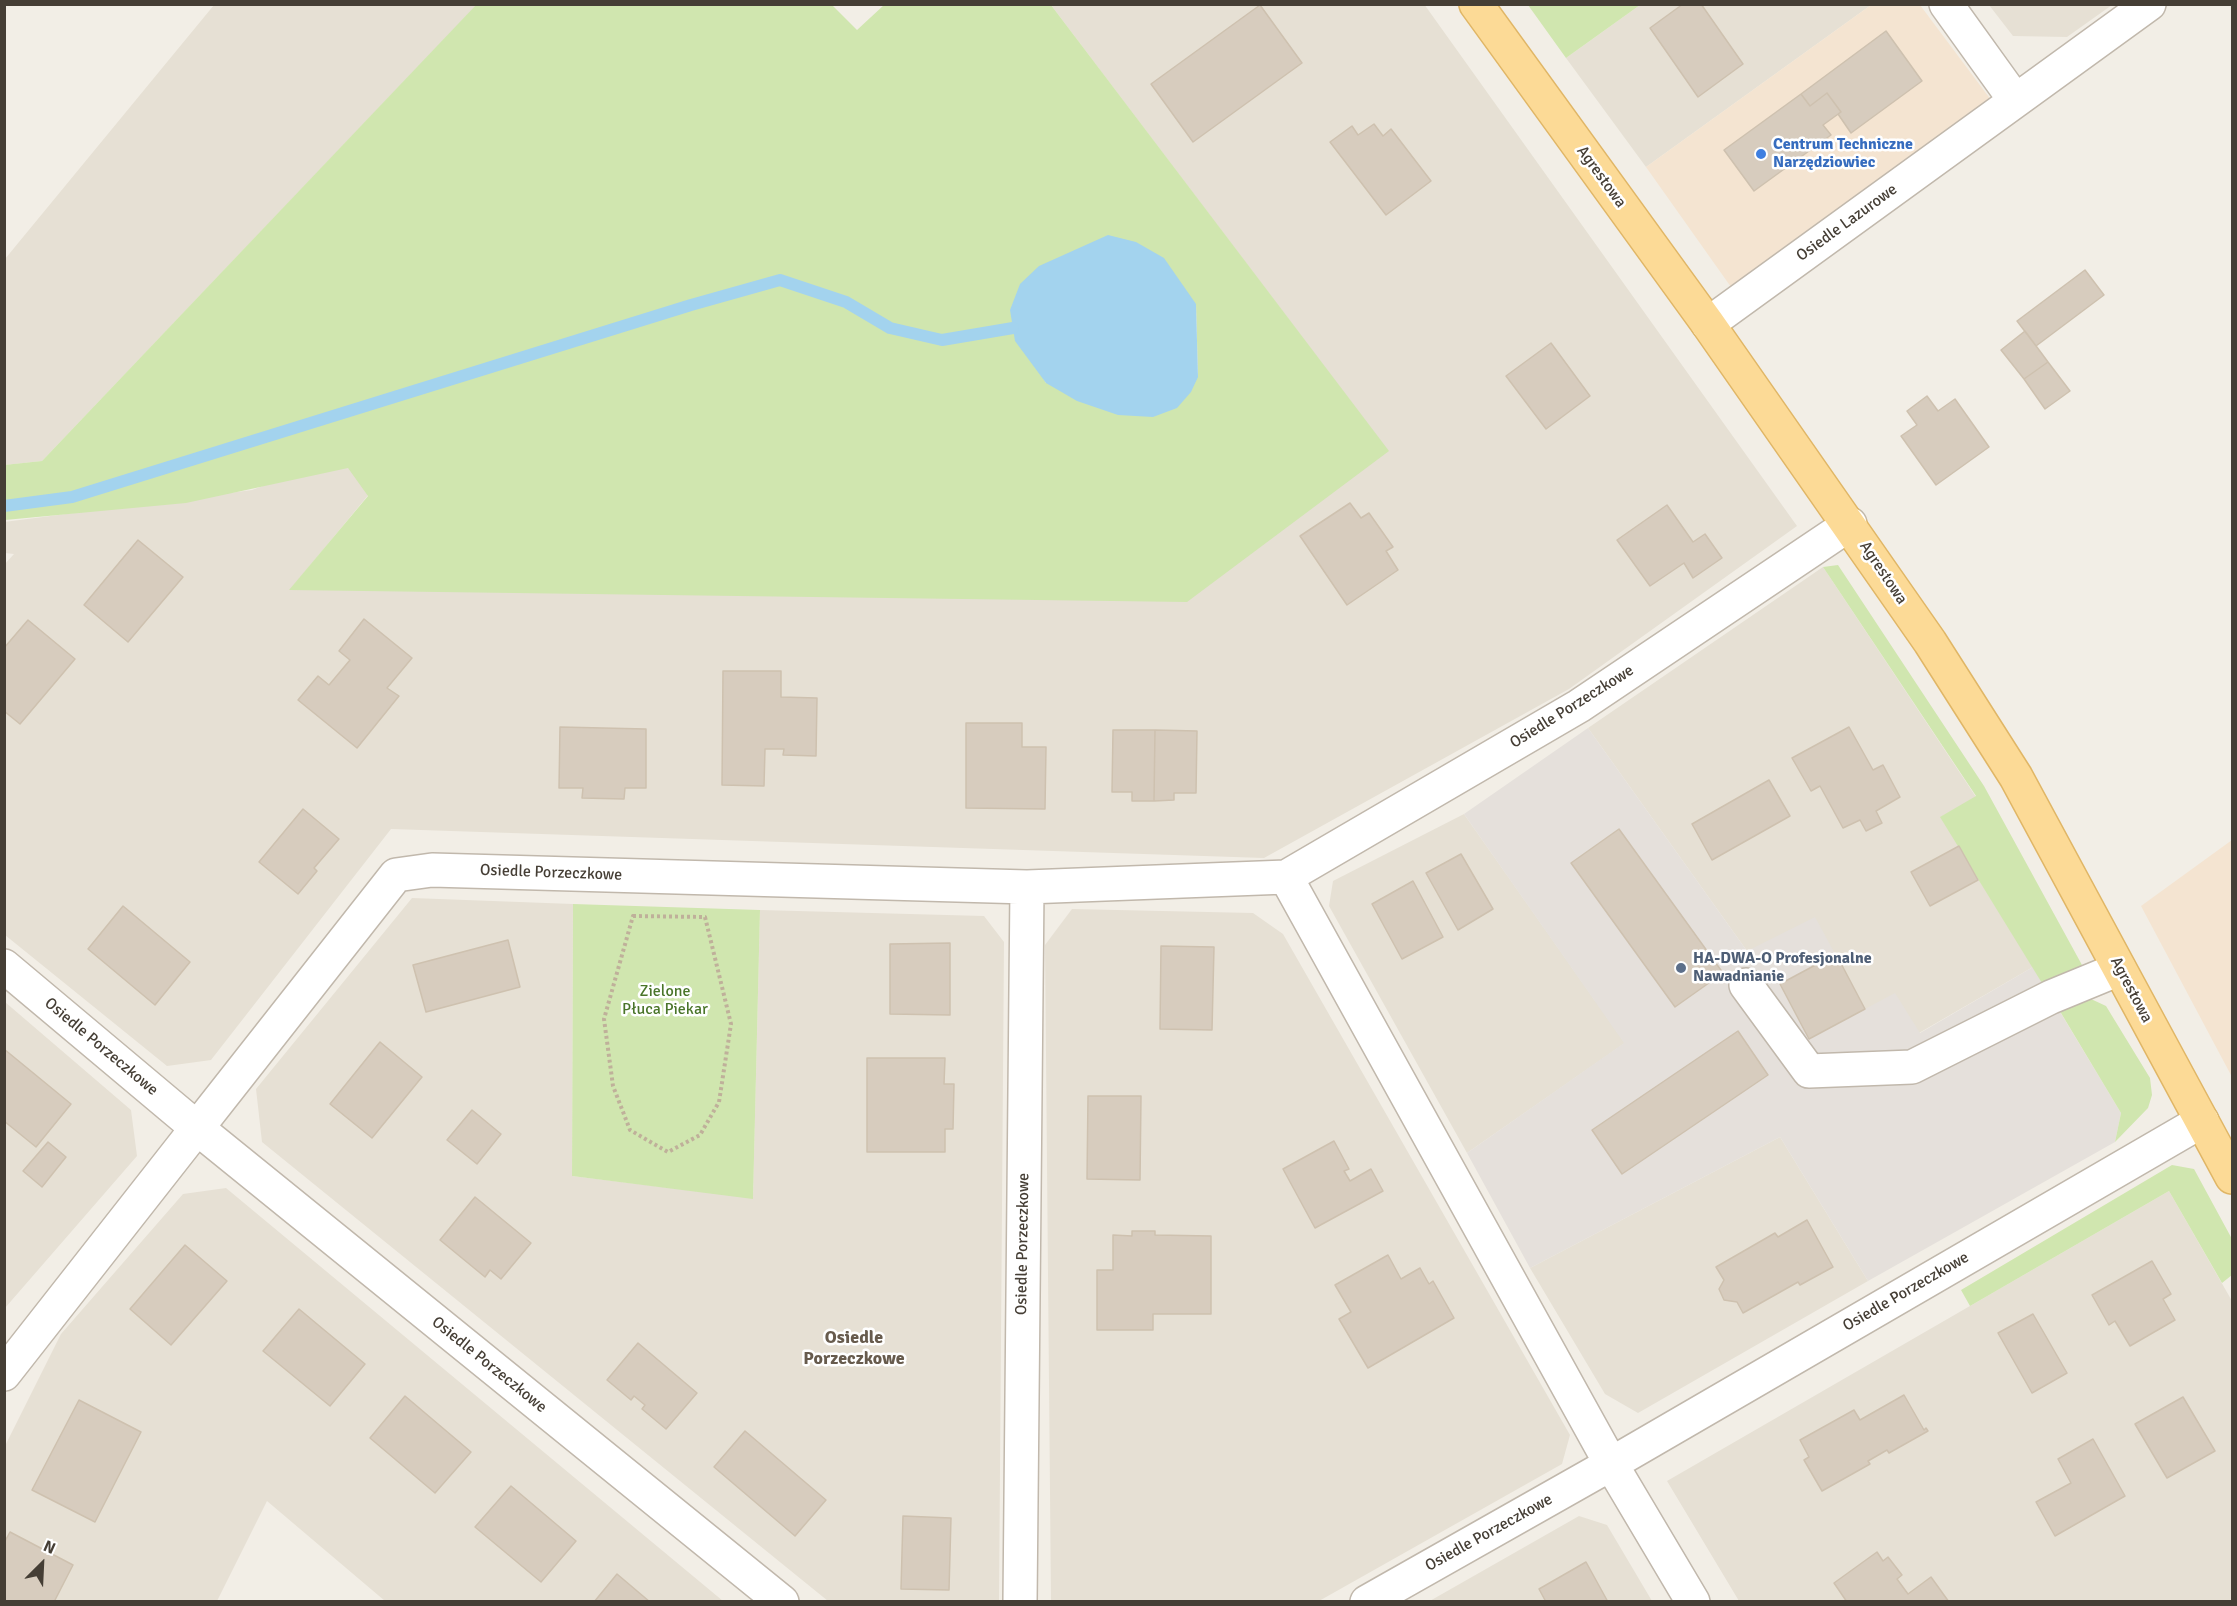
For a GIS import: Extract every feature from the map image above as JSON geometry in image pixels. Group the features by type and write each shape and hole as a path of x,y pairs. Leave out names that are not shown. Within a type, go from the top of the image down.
{"main road":[{"name":"Agrestowa","path":"1476,4 1708,324 1850,524 1930,642 2016,777 2232,1178"}],"street":[{"path":"1946,4 2015,100"},
{"name":"Osiedle Lazurowe","path":"1708,324 2149,4"},
{"name":"Osiedle Porzeczkowe","path":"4,1374 396,875 432,870 1027,887 1286,877 1579,706 1850,524"},
{"path":"1286,877 1611,1464 1693,1602"},
{"name":"Osiedle Porzeczkowe","path":"1020,1602 1027,887"},
{"name":"Osiedle Porzeczkowe","path":"4,966 197,1128 782,1602"},
{"path":"1746,985 1809,1071 1912,1067 2051,997 2120,969"},
{"name":"Osiedle Porzeczkowe","path":"1367,1602 1611,1464 2202,1121"}],"path":[{"path":"633,916 705,917 731,1024 719,1101 700,1136 668,1152 630,1130 613,1086 604,1019 633,916"}],"shaded area":[{"path":"1424,4 1797,526 1569,689 1264,858 391,829 211,1060 167,1066 5,935 4,565 14,554 5,553 4,522 252,490 425,426 290,590 1388,451 1051,5"},
{"path":"214,5 477,5 42,461 5,465 5,259"},
{"path":"1640,5 1871,5 1646,167 1566,58"},
{"path":"1871,5 1920,5 1991,100 1731,287 1646,167"},
{"path":"1989,5 2112,5 2067,37 2013,36"},
{"path":"1823,567 1976,797 1941,817 2033,967 1919,1033 1865,1009 1836,954 1747,951 1588,728"},
{"path":"1588,728 1747,951 1815,917 1865,1009 1895,993 1920,1033 2033,967 2121,1113 2115,1142 1868,1281 1780,1137 1530,1268 1467,1153 1624,1043 1464,814"},
{"path":"1464,814 1625,1043 1467,1153 1329,906 1333,881"},
{"path":"2232,840 2232,1077 2141,906"},
{"path":"412,898 573,904 572,1176 753,1198 760,910 984,916 1004,942 999,1601 828,1601 262,1142 256,1089"},
{"path":"1072,909 1253,913 1283,934 1570,1435 1562,1464 1319,1601 1051,1601 1045,945"},
{"path":"5,1002 131,1110 137,1156 5,1308"},
{"path":"1780,1137 1868,1281 1638,1413 1605,1394 1530,1268"},
{"path":"226,1188 723,1601 385,1601 267,1501 217,1601 5,1602 5,1446 61,1334 183,1194"},
{"path":"2169,1191 2232,1301 2232,1601 1739,1601 1667,1481"},
{"path":"1579,1516 1607,1525 1652,1601 1428,1602"}],"green space":[{"path":"477,4 832,5 857,30 884,5 1051,5 1389,451 1187,602 289,590 368,496 348,468 186,503 5,520 4,465 42,461","holes":["1196,304 1198,377 1046,383 1035,364"]},
{"path":"1528,5 1640,5 1566,58"},
{"path":"1838,565 1984,786 2082,965 2078,974 2045,988 1940,817 1976,796 1823,567"},
{"name":"Zielone Płuca Piekar","path":"573,904 760,910 753,1199 572,1176"},
{"path":"2091,999 2106,1006 2150,1078 2152,1095 2148,1108 2115,1142 2121,1113 2058,1008"},
{"path":"2172,1165 2194,1169 2232,1239 2232,1275 2222,1283 2169,1191 1970,1306 1961,1290"}],"water":[{"path":"1108,235 1136,242 1164,258 1196,304 1198,377 1191,392 1177,408 1153,417 1118,415 1077,401 1046,383 1015,341 1010,310 1020,284 1039,266"}],"building":[{"path":"1683,4 1701,4 1743,64 1698,97 1650,28"},
{"path":"1260,5 1302,63 1193,142 1151,84"},
{"path":"1886,31 1922,81 1851,133 1838,114 1841,112 1827,93 1810,106 1801,94"},
{"path":"1827,93 1841,112 1823,125 1831,135 1754,191 1724,150 1801,94 1810,106"},
{"path":"1374,124 1383,136 1391,129 1431,181 1386,215 1330,142 1352,126 1358,135"},
{"path":"2085,270 2104,295 2036,346 2017,321"},
{"path":"2025,331 2048,362 2024,379 2001,350"},
{"path":"1551,343 1590,396 1546,429 1506,376"},
{"path":"2048,362 2070,391 2045,409 2024,379"},
{"path":"1927,396 1938,411 1955,399 1989,447 1936,485 1901,436 1917,425 1907,411"},
{"path":"1350,503 1361,518 1369,513 1393,547 1386,551 1398,570 1347,605 1300,536"},
{"path":"1667,505 1693,542 1705,534 1722,558 1693,578 1684,563 1650,586 1617,540"},
{"path":"138,540 183,577 128,642 84,605"},
{"path":"364,619 412,658 387,688 399,696 357,748 298,700 318,676 329,685 350,660 339,651"},
{"path":"28,620 75,659 20,724 4,711 4,648"},
{"path":"723,671 781,671 781,697 817,698 816,756 783,755 784,749 765,749 764,786 722,785"},
{"path":"966,723 1022,723 1022,747 1046,747 1045,809 966,808"},
{"path":"560,727 646,729 646,788 625,788 624,799 582,798 583,788 559,788"},
{"path":"1849,727 1873,770 1883,765 1900,797 1876,811 1882,823 1866,831 1860,820 1843,828 1820,786 1811,791 1792,758"},
{"path":"1113,730 1155,730 1154,801 1132,801 1132,792 1112,792"},
{"path":"1155,730 1197,731 1196,793 1174,793 1174,800 1154,801"},
{"path":"1769,780 1790,816 1712,860 1692,824"},
{"path":"303,809 339,839 314,868 317,871 298,894 259,862"},
{"path":"1619,829 1723,973 1675,1007 1571,863"},
{"path":"1959,846 1978,880 1930,906 1911,872"},
{"path":"1461,854 1493,909 1458,930 1426,873"},
{"path":"1413,881 1443,937 1402,959 1372,904"},
{"path":"123,906 190,962 155,1005 88,949"},
{"path":"508,940 520,987 426,1012 413,965"},
{"path":"950,943 950,1015 890,1014 890,944"},
{"path":"1161,946 1214,947 1212,1030 1160,1029"},
{"path":"1836,954 1865,1009 1809,1039 1780,984"},
{"path":"1738,1031 1768,1075 1622,1174 1592,1130"},
{"path":"380,1042 422,1077 372,1138 330,1104"},
{"path":"4,1049 71,1104 36,1147 4,1121"},
{"path":"867,1058 945,1058 944,1084 954,1084 953,1129 945,1129 945,1152 867,1152"},
{"path":"1088,1096 1141,1096 1140,1180 1087,1179"},
{"path":"472,1110 501,1134 477,1164 447,1140"},
{"path":"1334,1141 1349,1169 1344,1171 1350,1181 1371,1169 1383,1191 1315,1228 1283,1169"},
{"path":"48,1142 66,1157 42,1187 23,1171"},
{"path":"475,1197 531,1243 501,1279 490,1270 485,1277 440,1240"},
{"path":"1807,1220 1833,1267 1800,1285 1798,1282 1743,1313 1737,1302 1724,1300 1719,1289 1724,1280 1716,1267 1775,1233 1778,1237"},
{"path":"1132,1231 1155,1231 1155,1235 1211,1236 1211,1314 1153,1314 1153,1330 1097,1330 1097,1270 1113,1270 1113,1235 1132,1236"},
{"path":"185,1245 227,1281 171,1345 130,1309"},
{"path":"1388,1255 1401,1279 1420,1268 1429,1284 1433,1281 1454,1318 1368,1368 1339,1319 1351,1312 1335,1285"},
{"path":"2152,1261 2171,1294 2163,1299 2175,1320 2130,1346 2115,1321 2109,1325 2092,1295"},
{"path":"299,1309 365,1364 330,1406 263,1351"},
{"path":"2033,1314 2067,1373 2032,1393 1998,1333"},
{"path":"638,1343 697,1393 666,1429 642,1409 645,1405 634,1396 631,1400 607,1380"},
{"path":"1904,1395 1924,1430 1926,1428 1928,1431 1889,1453 1887,1450 1868,1461 1870,1464 1822,1491 1804,1460 1809,1457 1800,1440 1854,1410 1860,1420"},
{"path":"405,1396 471,1452 435,1493 370,1438"},
{"path":"2183,1397 2215,1451 2167,1478 2135,1424"},
{"path":"79,1400 141,1432 95,1522 32,1490"},
{"path":"745,1431 826,1500 795,1536 714,1467"},
{"path":"2093,1439 2125,1496 2055,1536 2036,1502 2071,1483 2058,1459"},
{"path":"511,1486 576,1541 541,1582 475,1527"},
{"path":"903,1516 951,1518 949,1590 901,1589"},
{"path":"10,1532 73,1565 54,1602 4,1602 4,1543"},
{"path":"1877,1552 1883,1561 1888,1557 1902,1575 1897,1579 1908,1594 1931,1577 1949,1602 1847,1602 1834,1583"},
{"path":"1586,1562 1608,1602 1546,1602 1539,1589"},
{"path":"617,1574 650,1602 594,1602"}],"waterway":[{"path":"4,506 72,497 691,305 780,280 846,302 890,328 942,340 1013,328"}],"place":[{"name":"Centrum Techniczne Narzędziowiec","path":"1761,154"},
{"name":"HA-DWA-O Profesjonalne Nawadnianie","path":"1681,968"}],"district":[{"name":"Osiedle Porzeczkowe","path":"854,1348"}]}
